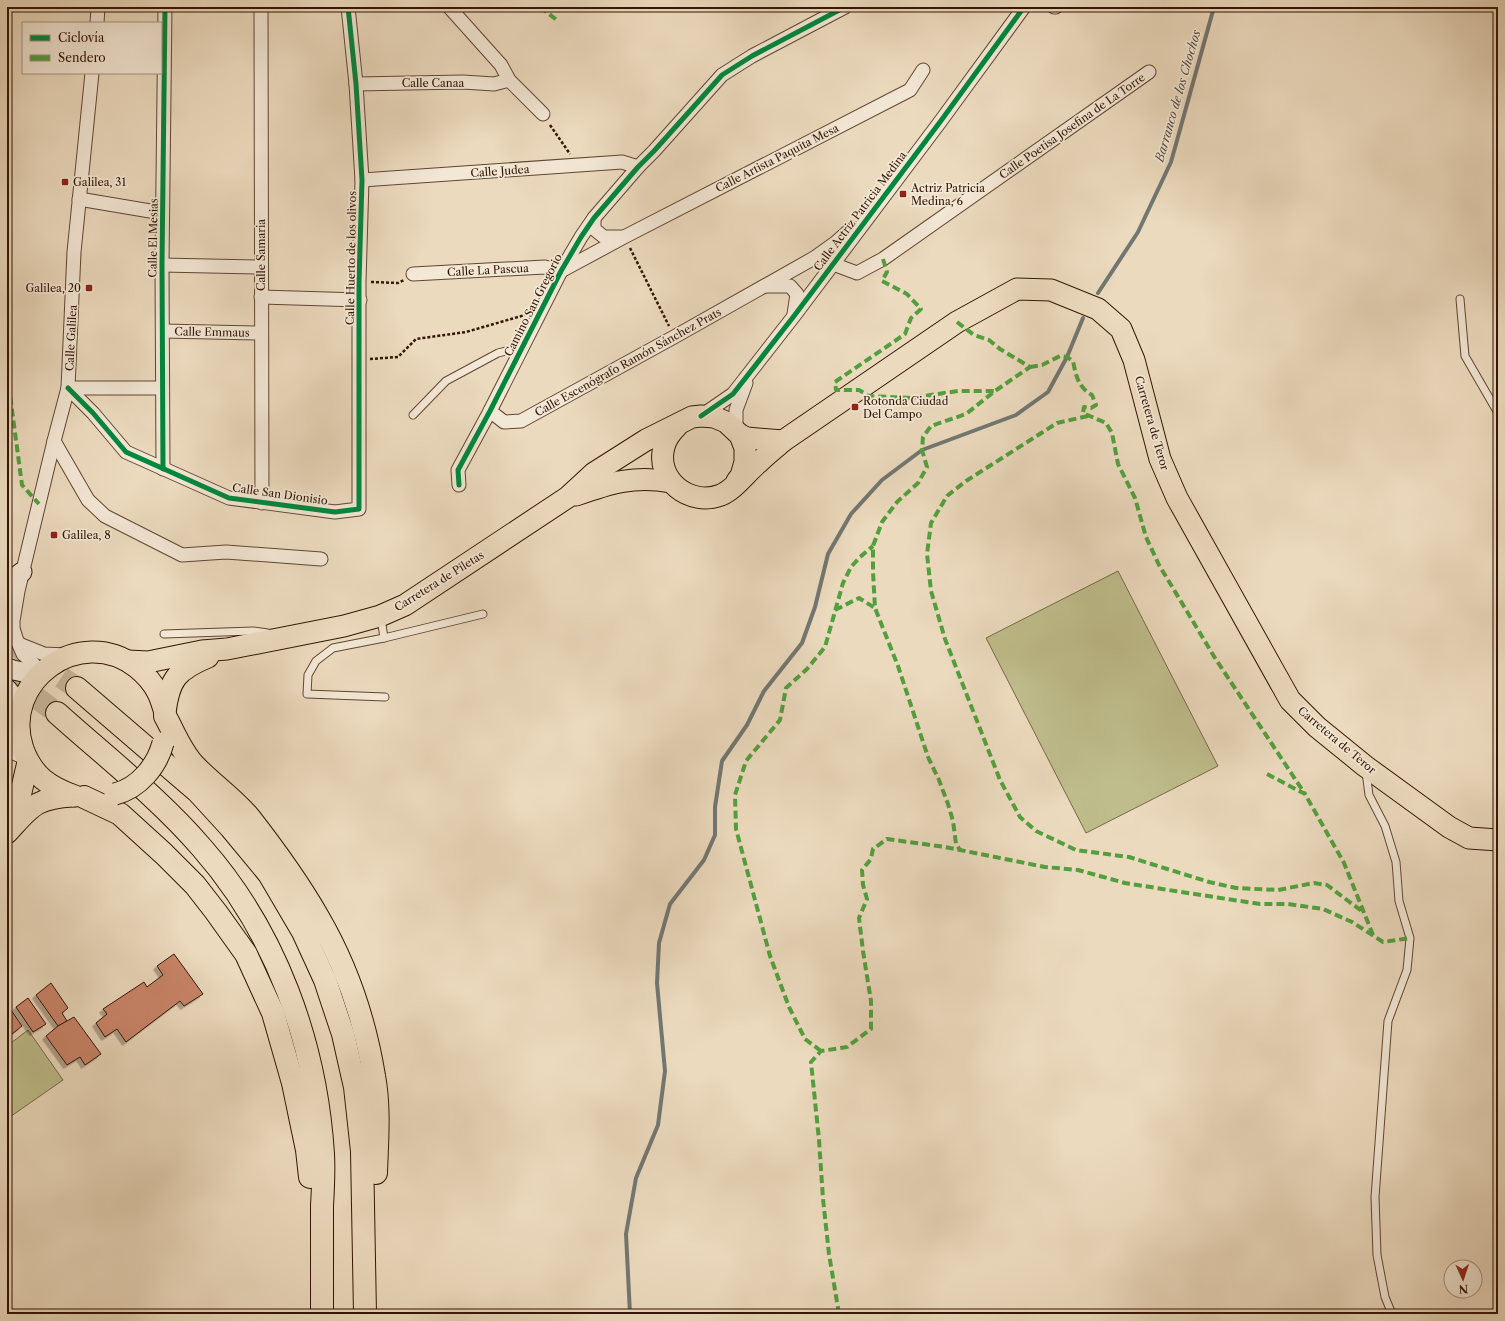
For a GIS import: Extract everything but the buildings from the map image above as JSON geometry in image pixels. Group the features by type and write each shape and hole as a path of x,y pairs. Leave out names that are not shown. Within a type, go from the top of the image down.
{"highway":[{"path":"77,688 198,792 231,828 269,874 303,932 325,980 343,1034 355,1087 362,1151 365,1314"},
{"path":"57,713 170,813 203,849 238,892 268,944 288,992 303,1038 316,1092 323,1154 322,1314"},
{"path":"165,714 184,752 194,765 247,815 283,862 318,917 342,966 358,1010 365,1032 374,1077 377,1117 374,1289 372,1314"},
{"path":"79,796 120,814 164,854 195,885 246,954 273,1013 293,1083 307,1150 312,1198 311,1298 314,1314"}],"main road":[{"name":"Carretera de Teror","path":"733,487 757,463 783,441 957,322 1017,290 1051,290 1098,309 1122,329 1134,360 1160,459 1177,498 1290,700 1317,727 1365,766 1449,827 1469,838 1498,840"},
{"path":"568,497 594,473 646,440 677,426 692,417 714,417 726,422 738,433 747,438 783,441"},
{"path":"677,426 669,435 664,447 663,459 665,471 671,482 681,491 694,497 708,498 721,495 733,487 741,476 745,462 745,448 738,433"},
{"path":"568,497 612,483 632,480 655,479 671,482"},
{"name":"Carretera de Piletas","path":"227,649 344,626 380,616 405,605 568,497"},
{"path":"128,661 148,662 202,651 227,649"},
{"path":"7,833 31,808 47,799 79,796 98,798 115,794 136,784 150,770 160,752 165,733 165,714 171,684 178,674 186,668 196,662 227,649"},
{"path":"79,796 57,790 40,777 27,760 20,741 15,718 31,683 40,673 54,662 69,655 89,652 109,653 128,661 145,674 158,692 165,714"},
{"path":"7,828 18,805 27,760"}],"street":[{"path":"97,22 98,7"},
{"name":"Calle El Mesias","path":"163,469 162,212 164,199 165,7"},
{"name":"Calle Samaria","path":"261,7 262,503"},
{"name":"Calle Huerto de los olivos","path":"348,7 356,84 362,180 359,282 360,359 358,509"},
{"path":"449,7 501,66 509,80 543,114"},
{"name":"Camino San Gregorio","path":"459,484 458,470 490,411 561,271 594,218 638,167 722,75 752,56 845,7"},
{"name":"Calle Actriz Patricia Medina","path":"701,416 733,394 794,316 1024,7"},
{"name":"Calle Artista Paquita Mesa","path":"561,271 910,90 923,70"},
{"name":"Calle Poetisa Josefina de La Torre","path":"832,264 857,273 883,259 1149,72"},
{"name":"Calle Galilea","path":"40,673 23,654 13,628 13,621 22,572 68,388 74,252 92,74"},
{"name":"Calle Canaa","path":"356,84 463,82 494,84 509,80"},
{"name":"Calle Judea","path":"362,180 622,162 638,167"},
{"path":"79,199 162,212"},
{"name":"Calle Escenógrafo Ramón Sánchez Prats","path":"490,411 504,422 521,421 814,258 835,243 878,204"},
{"path":"594,218 594,229 604,236 624,237"},
{"path":"162,265 261,266"},
{"name":"Calle La Pascua","path":"413,274 545,267 561,271"},
{"name":"Calle Escenógrafo Ramón Sánchez Prats","path":"766,286 790,286 797,294 794,316"},
{"path":"261,297 360,300"},
{"name":"Calle Emmaus","path":"163,331 261,333"},
{"name":"Calle Actriz Patricia Medina","path":"738,433 736,410 750,372"},
{"path":"68,388 162,388"},
{"name":"Calle San Dionisio","path":"68,388 93,413 126,452 230,498 335,512 358,509"},
{"path":"54,441 88,500 105,516 182,555 226,552 321,559"},
{"path":"7,584 22,572"},
{"path":"19,644 37,653 69,655"},
{"path":"7,668 40,673"},
{"path":"7,690 16,700 15,718"},
{"path":"7,750 27,760"}],"lane":[{"path":"1460,299 1465,356 1498,413"},
{"path":"413,415 446,381 498,353 523,347"},
{"path":"386,696 308,694 308,675 316,661 333,648 384,638 483,614"},
{"path":"380,616 384,638"},
{"path":"164,634 252,631 294,636"},
{"path":"1365,766 1369,795 1385,826 1396,862 1399,901 1410,938 1407,970 1388,1021 1375,1197 1376,1255 1385,1297 1392,1314"}],"path":[{"path":"543,114 578,166"},
{"path":"624,237 674,337"},
{"path":"359,282 398,283 413,274"}],"shaded area":[{"path":"1118,571 1218,766 1086,833 986,638"},
{"path":"28,1030 63,1080 7,1119 7,1075 12,1071 7,1064 7,1046"}],"waterway":[{"name":"Barranco de los Chochos","path":"1098,293 1138,232 1171,162 1214,7"},
{"name":"Barranco de los Chochos","path":"630,1314 626,1234 636,1178 658,1125 665,1071 657,983 659,943 670,904 704,860 715,835 715,807 722,761 747,725 764,691 802,643 815,607 828,554 851,514 882,480 922,450 1016,415 1048,392 1067,357 1083,318"}],"tunnel":[{"path":"7,640 77,688"},
{"path":"7,676 57,713"}],"marked path":[{"path":"540,7 558,21"},
{"path":"883,259 887,272 882,281 907,294 921,309 911,318 905,334 835,382 836,390 859,390 869,396 911,398 958,391 995,391"},
{"path":"957,322 974,335 989,340 1000,349 1030,367 995,391 966,414 931,426 923,437 922,450 927,467 918,483 897,502 882,522 873,546 873,572 875,608 898,666 928,757 948,804 953,821 956,844 960,850"},
{"path":"1030,367 1042,365 1060,356 1067,357 1073,361 1078,381 1087,392 1092,395 1096,405 1091,408 1084,407 1083,413 1106,423 1112,433 1118,464 1135,498 1146,537 1159,565 1215,658 1305,794"},
{"path":"7,373 22,485 39,504"},
{"path":"1088,416 1057,423 966,481 947,496 931,523 927,554 931,591 945,639 1000,780 1020,817 1036,831 1076,850 1129,857 1209,882 1236,888 1278,890 1314,883 1327,885 1363,912"},
{"path":"821,1051 805,1039 789,1007 770,956 736,829 735,795 746,761 780,720 786,688 807,669 825,647 843,583 851,567 873,546"},
{"path":"835,610 859,598 875,608"},
{"path":"1267,774 1305,794 1344,863 1373,935"},
{"path":"839,1314 829,1254 811,1062 821,1051 847,1047 871,1029 871,1001 859,918 867,899 863,885 862,870 871,859 873,849 887,839 945,847 1045,867 1078,870 1125,883 1260,904 1288,904 1323,909 1352,922 1383,942 1410,938"}],"cycle path":[{"path":"163,469 162,265 165,7"},
{"path":"68,388 93,413 126,452 229,498 335,512 359,509 359,282 362,180 356,84 348,7"},
{"path":"459,485 458,470 490,411 561,271 594,218 638,167 722,75 752,56 845,7"},
{"path":"701,416 733,394 794,316 940,122 1024,7"}],"place":[{"name":"Galilea, 31","path":"65,182"},
{"name":"Actriz Patricia Medina, 6","path":"903,194"},
{"name":"Galilea, 20","path":"89,288"},
{"name":"Rotonda Ciudad Del Campo","path":"855,407"},
{"name":"Galilea, 8","path":"54,535"}]}
